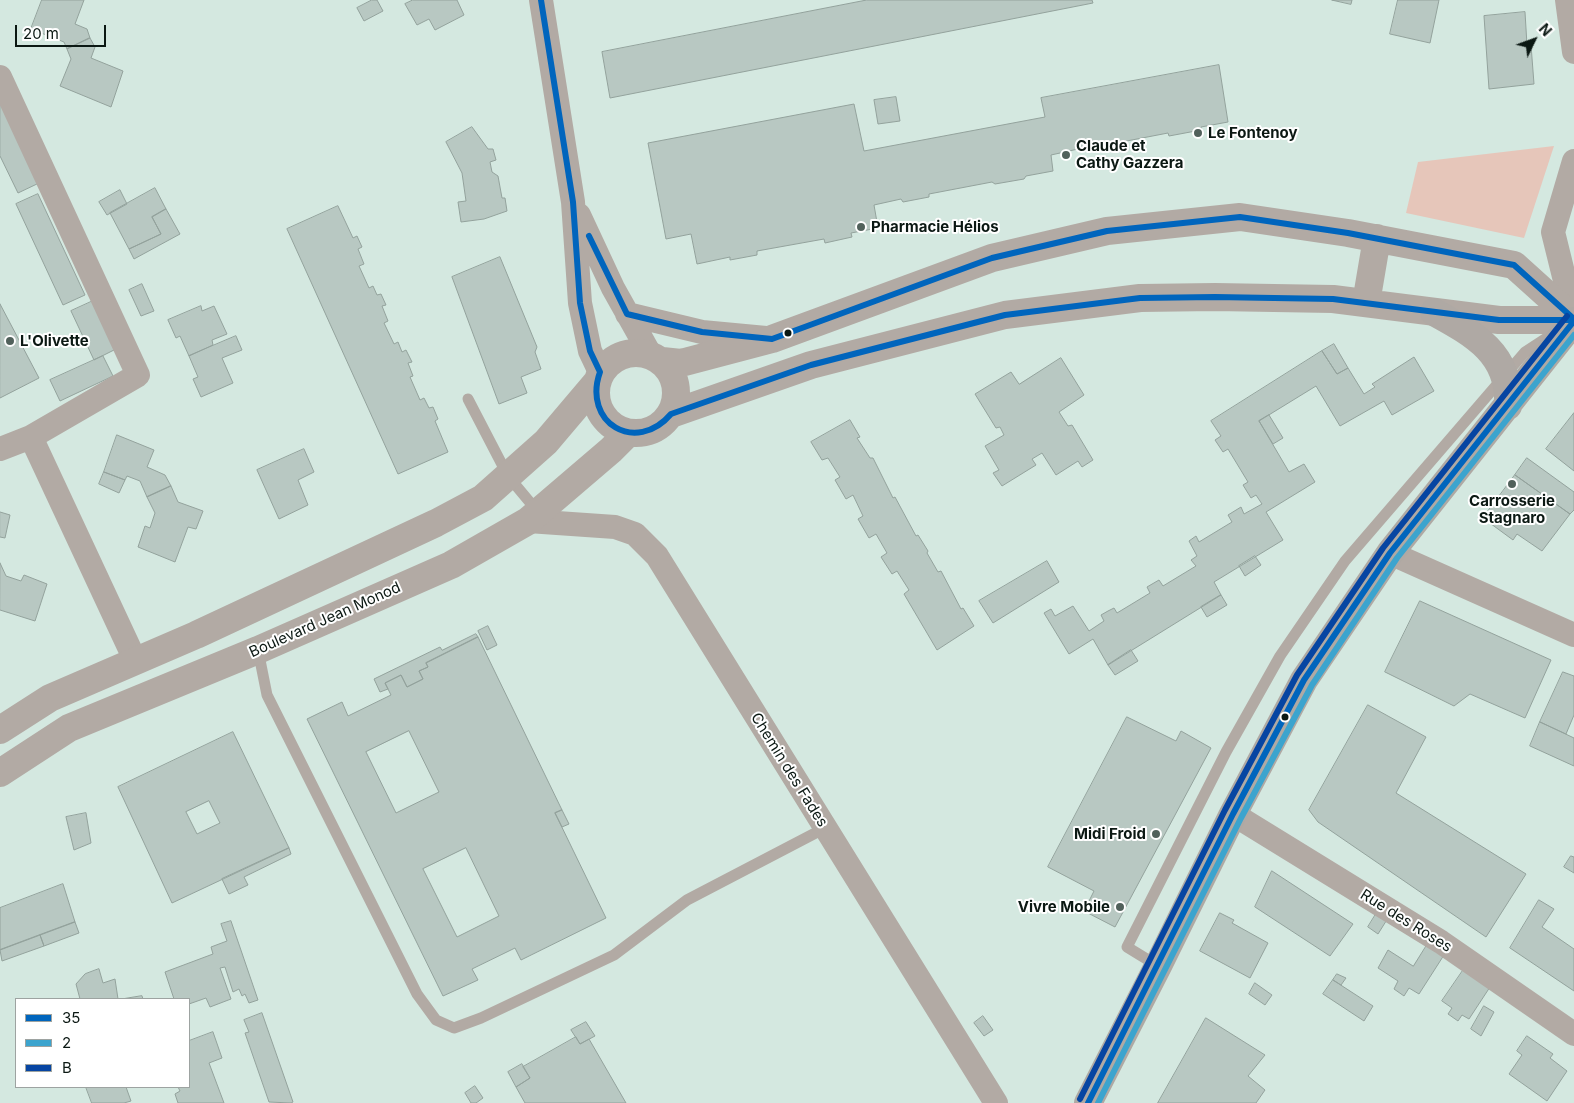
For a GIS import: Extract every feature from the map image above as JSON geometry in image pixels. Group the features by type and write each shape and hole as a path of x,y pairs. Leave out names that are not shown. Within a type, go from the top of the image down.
{"main road":[{"path":"1434,312 1469,331 1481,340 1499,362 1508,392 1508,406"},
{"path":"1088,1103 1233,814 1304,680 1390,553 1508,406 1574,320"}],"street":[{"path":"541,0 573,202 580,303 590,351 598,377 596,399 601,414 612,426 628,433 641,434 654,430 665,422 671,414 676,400 676,386 671,372 656,358 627,314 573,202"},
{"path":"1567,0 1574,52"},
{"path":"0,77 138,375 31,437 0,449"},
{"path":"1574,161 1553,232 1574,320"},
{"path":"0,730 50,698 196,635 436,524 483,498 546,442 612,359 624,354 637,352 681,363 772,339 992,258 1107,231 1240,217 1377,238 1514,265 1574,320"},
{"path":"1366,303 1377,238"},
{"path":"671,414 811,365 1005,315 1140,298 1333,299 1499,320 1574,320"},
{"path":"627,314 702,332 772,339"},
{"path":"836,315 851,355"},
{"name":"Boulevard Jean Monod","path":"0,773 69,728 258,650 450,566 533,516 611,450 628,433"},
{"path":"31,437 135,660"},
{"name":"Chemin des Fades","path":"533,516 616,527 635,534 657,556 996,1103"},
{"path":"1390,553 1574,635"},
{"name":"Rue des Roses","path":"1233,814 1442,942 1574,1034"}],"lane":[{"path":"1158,966 1127,947 1226,752 1280,656 1345,561 1525,352 1574,320"},
{"path":"468,399 508,476 533,516"},
{"path":"258,650 267,695 417,994 436,1020 454,1028 481,1018 614,955 687,900 825,828"}],"shaded area":[{"path":"1554,146 1524,238 1406,213 1418,162"}],"building":[{"path":"42,0 84,0 75,24 87,29 90,38 67,49 64,42 31,29"},
{"path":"372,0 377,0 383,11 364,21 357,8"},
{"path":"413,0 457,0 464,15 435,30 429,19 417,25 405,4"},
{"path":"867,0 1092,0 1093,3 610,98 602,52"},
{"path":"1332,0 1352,0 1351,4"},
{"path":"1398,0 1439,0 1430,43 1390,34"},
{"path":"1525,12 1527,45 1531,45 1534,84 1489,89 1484,16"},
{"path":"90,38 95,47 91,58 123,71 111,107 60,86 71,59 67,49"},
{"path":"1219,65 1228,122 1201,127 1201,130 1169,136 1168,133 1106,145 1105,148 1079,152 1078,149 1051,155 1053,171 1026,176 1024,179 995,184 992,182 929,194 929,197 903,202 901,199 874,205 878,228 851,233 852,237 825,243 824,239 757,251 757,255 730,260 730,257 697,264 691,234 666,239 648,143 854,104 864,151 1045,117 1041,98"},
{"path":"896,97 900,121 878,124 874,100"},
{"path":"0,99 39,183 18,193 0,156"},
{"path":"472,127 488,149 493,149 496,160 490,162 492,172 498,176 502,198 505,198 507,211 484,219 461,222 458,202 466,201 462,173 446,142"},
{"path":"155,188 166,209 152,217 161,234 129,249 110,213"},
{"path":"120,190 127,204 107,215 99,202"},
{"path":"38,194 85,295 63,305 16,204"},
{"path":"338,206 353,238 357,236 362,247 358,249 364,264 359,266 369,288 373,286 377,295 381,294 386,305 382,306 388,321 384,323 394,344 398,342 402,352 406,350 412,362 408,363 413,376 410,377 420,400 424,398 429,408 433,407 438,419 435,421 448,452 398,474 287,229"},
{"path":"166,209 180,234 134,259 129,249 161,234 152,217"},
{"path":"500,257 537,347 535,352 541,369 521,377 527,393 499,404 452,277"},
{"path":"142,284 154,311 141,316 129,290"},
{"path":"93,301 116,349 94,360 71,311"},
{"name":"L'Olivette","path":"0,304 39,378 0,398"},
{"path":"201,306 202,311 214,306 227,334 212,340 213,345 189,356 180,336 176,338 168,320"},
{"path":"236,336 242,350 222,358 233,383 201,397 193,379 198,377 189,356"},
{"path":"1334,344 1348,368 1337,374 1322,351"},
{"path":"1322,351 1337,374 1348,368 1364,394 1375,387 1372,384 1414,357 1434,391 1392,415 1384,401 1340,426 1316,386 1259,421 1289,472 1304,464 1315,482 1266,512 1283,540 1214,582 1221,595 1108,665 1093,639 1069,654 1044,613 1051,609 1055,616 1073,606 1089,631 1104,621 1101,615 1114,608 1117,613 1150,593 1147,587 1159,580 1163,586 1196,566 1191,560 1197,556 1189,541 1196,536 1199,542 1232,522 1228,515 1241,507 1244,514 1262,504 1256,495 1251,498 1243,485 1248,482 1228,449 1223,452 1215,440 1221,436 1211,421"},
{"path":"103,356 113,376 60,401 50,380"},
{"path":"1061,358 1084,395 1059,412 1068,426 1072,425 1093,460 1082,467 1078,461 1056,475 1042,453 1032,459 1036,465 1002,486 993,473 999,470 985,446 1004,435 1000,427 996,428 975,394 1011,372 1019,384"},
{"path":"1574,413 1574,471 1546,449"},
{"path":"1269,415 1283,438 1273,444 1259,421"},
{"path":"850,420 860,437 857,438 870,458 873,458 893,498 895,497 916,536 918,535 928,551 927,553 938,572 941,571 961,609 963,608 974,626 937,650 904,594 909,590 897,571 892,574 881,557 887,553 876,534 869,538 858,519 863,516 853,495 846,499 835,480 840,477 828,458 822,460 811,442"},
{"path":"117,435 154,450 147,467 165,475 171,486 147,497 140,481 127,476 125,480 104,472"},
{"path":"304,449 314,472 298,480 308,505 279,519 257,470"},
{"path":"1527,458 1574,492 1574,510 1570,514 1515,475"},
{"path":"104,472 125,480 119,493 99,484"},
{"path":"1515,475 1570,514 1542,551 1517,534 1513,540 1483,518"},
{"path":"171,486 178,502 203,511 196,529 188,527 175,562 138,547 145,526 150,528 155,513 147,497"},
{"path":"0,512 10,515 5,538 0,537"},
{"path":"1255,556 1261,565 1245,576 1239,566"},
{"path":"1047,561 1059,582 993,623 979,601"},
{"path":"0,563 6,576 21,581 24,575 47,584 35,621 0,610"},
{"path":"1221,595 1227,605 1207,617 1201,607"},
{"path":"1420,601 1551,660 1525,718 1470,694 1454,706 1385,672"},
{"path":"488,626 497,645 487,650 478,631"},
{"path":"476,634 478,637 426,663 428,667 419,671 423,679 407,687 401,675 385,683 388,689 380,692 374,679 440,647 442,650"},
{"path":"478,637 562,810 555,813 606,918 521,960 515,948 472,969 478,980 443,996 307,719 342,702 348,716 391,695 385,683 401,675 407,687 423,679 419,671 428,667 426,663","holes":["409,731 439,792 396,813 366,752","466,848 499,916 457,937 423,869"]},
{"path":"1131,650 1138,661 1115,675 1108,665"},
{"path":"1563,672 1574,676 1574,715 1566,734 1540,722"},
{"path":"1368,705 1426,737 1396,793 1526,874 1486,937 1318,822 1309,810"},
{"path":"1127,717 1176,741 1181,731 1211,748 1115,927 1084,911 1086,907 1083,906 1085,901 1088,903 1094,891 1048,867"},
{"path":"1540,722 1574,738 1574,766 1530,746"},
{"path":"233,732 289,848 172,903 118,787","holes":["209,801 220,823 197,834 186,812"]},
{"path":"562,810 569,824 562,827 555,813"},
{"path":"86,813 91,843 74,850 66,817"},
{"path":"289,848 291,854 244,877 248,885 229,894 222,879"},
{"path":"1571,856 1574,857 1574,873 1564,867"},
{"path":"1272,871 1353,924 1330,956 1255,907"},
{"path":"63,884 75,922 0,950 0,908"},
{"path":"1539,900 1554,909 1542,927 1574,949 1574,991 1510,948"},
{"path":"1220,913 1234,920 1232,923 1268,943 1250,978 1200,951"},
{"path":"1376,914 1388,918 1378,934 1368,927"},
{"path":"231,921 258,1000 249,1003 245,994 242,996 239,989 233,992 225,967 220,968 231,999 210,1007 206,998 190,1004 190,998 174,998 165,972 213,954 211,947 227,941 221,924"},
{"path":"75,922 79,933 44,946 40,935"},
{"path":"40,935 44,946 2,961 0,950"},
{"path":"1427,945 1444,955 1419,994 1409,988 1404,996 1394,989 1398,981 1378,968 1388,950 1413,966"},
{"path":"99,969 103,983 115,979 118,998 80,998 76,984 85,974"},
{"path":"1464,969 1490,987 1469,1019 1462,1015 1458,1021 1448,1014 1452,1008 1442,1001"},
{"path":"1337,974 1346,978 1341,985 1333,980"},
{"path":"1333,980 1373,1006 1364,1021 1323,994"},
{"path":"1255,983 1272,995 1265,1005 1249,994"},
{"path":"1484,1006 1494,1012 1481,1036 1471,1029"},
{"path":"262,1013 293,1102 291,1103 269,1102 245,1033 249,1032 244,1020"},
{"path":"983,1016 993,1030 984,1036 974,1023"},
{"path":"1206,1018 1265,1055 1248,1076 1265,1090 1256,1103 1158,1103"},
{"path":"586,1022 595,1036 580,1044 571,1030"},
{"path":"213,1032 222,1058 209,1063 224,1103 178,1103 175,1094 180,1091 178,1088 190,1088 190,1041"},
{"path":"1527,1036 1553,1054 1550,1058 1567,1071 1547,1101 1509,1074 1522,1055 1517,1051"},
{"path":"576,1037 580,1044 589,1039 626,1103 525,1103 516,1087 530,1078 523,1067"},
{"path":"522,1064 530,1078 516,1087 508,1072"},
{"path":"475,1086 483,1098 476,1103 471,1103 465,1093"},
{"path":"86,1088 126,1088 131,1101 124,1103 92,1103"}],"transit line":[{"name":"35","path":"541,0 573,202 580,303 590,351 600,372 596,390 599,406 605,419 616,428 628,432 643,432 657,426 671,414 811,365 1005,315 1140,298 1333,299 1499,320 1574,320"},
{"name":"35","path":"589,236 627,314 702,332 772,339 992,258 1107,231 1240,217 1348,233 1514,265 1574,319"},
{"name":"B","path":"1080,1099 1225,810 1297,675 1383,548 1567,316"},
{"name":"35","path":"1088,1103 1233,814 1304,680 1390,553 1574,321"},
{"name":"2","path":"1098,1103 1241,818 1312,685 1397,558 1574,335"}],"place":[{"name":"Le Fontenoy","path":"1198,133"},
{"name":"Claude et Cathy Gazzera","path":"1066,155"},
{"name":"Pharmacie Hélios","path":"861,227"},
{"name":"L'Olivette","path":"10,341"},
{"name":"Carrosserie Stagnaro","path":"1512,484"},
{"name":"Midi Froid","path":"1156,834"},
{"name":"Vivre Mobile","path":"1120,907"}]}
